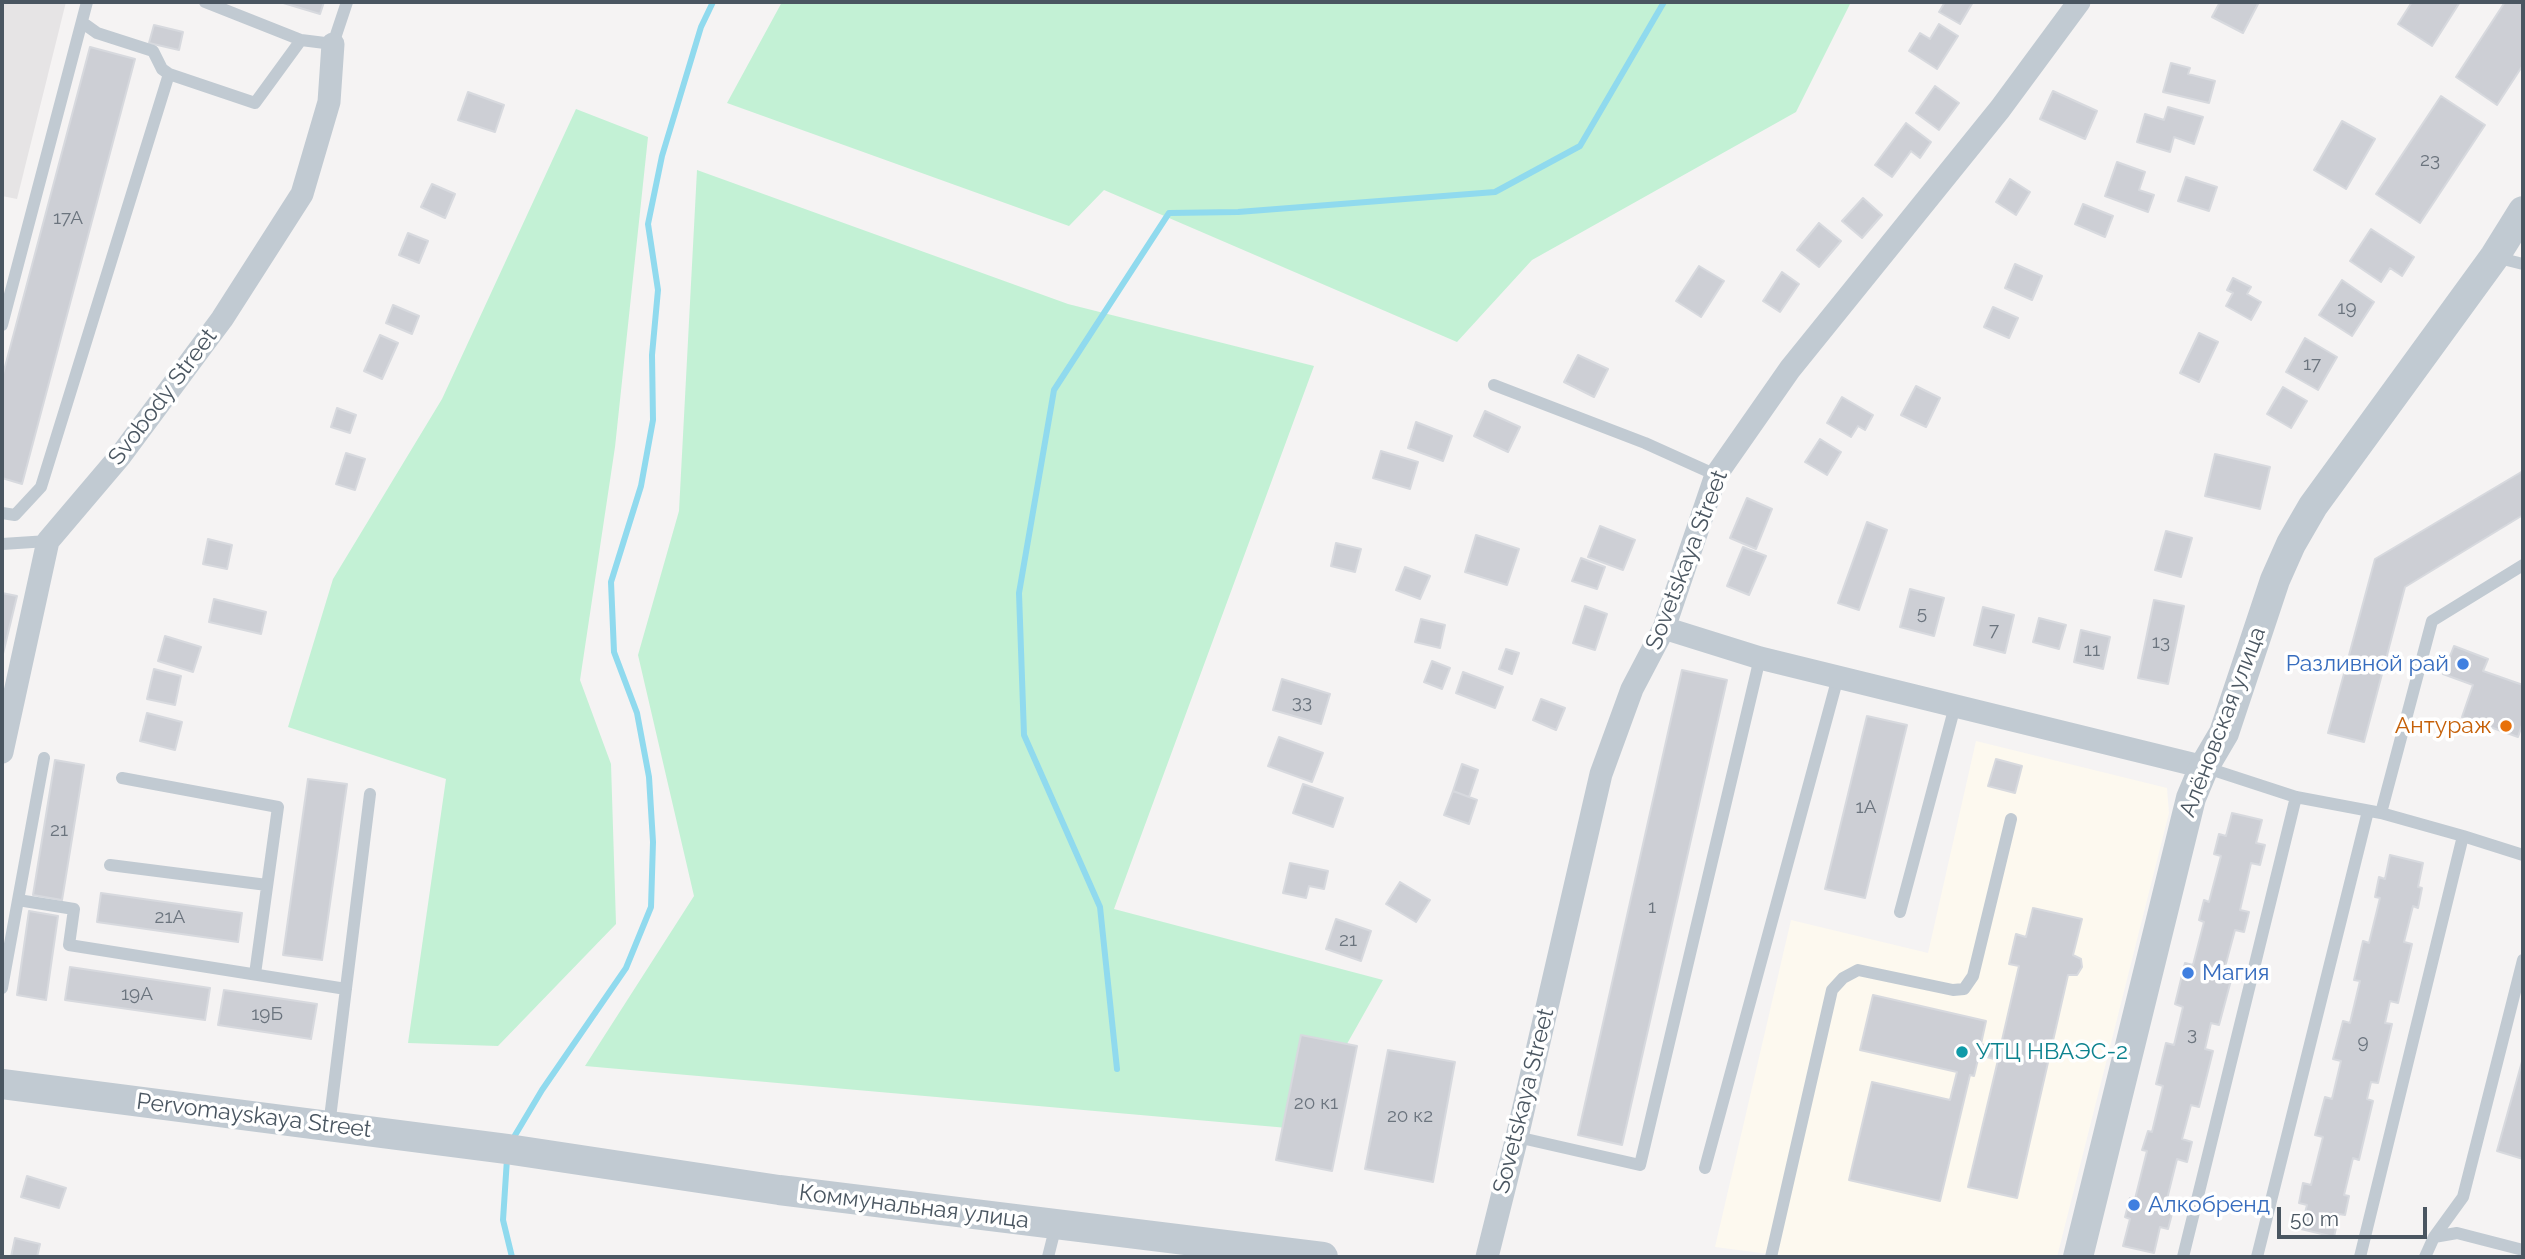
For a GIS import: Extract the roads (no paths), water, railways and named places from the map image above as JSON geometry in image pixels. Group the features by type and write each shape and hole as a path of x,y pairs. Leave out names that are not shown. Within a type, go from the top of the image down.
{"street":[{"name":"Sovetskaya Street","path":"1487,1257 1601,774 1632,689 1664,628 1716,475 1790,369 2000,109 2079,2"},
{"name":"Svobody Street","path":"2,752 48,541 121,455 222,319 302,194 329,102 333,44"},
{"name":"Алёновская улица","path":"2083,1256 2191,798 2204,767 2224,733 2275,580 2312,506 2495,256 2523,211"},
{"path":"1664,628 1760,658 2204,767"},
{"name":"Pervomayskaya Street","path":"2,1084 507,1149"},
{"name":"Коммунальная улица","path":"507,1149 779,1190 1280,1255 1323,1257"}],"lane":[{"path":"2,325 87,2"},
{"path":"205,2 301,40 333,44 347,2"},
{"path":"83,23 97,33 153,51 162,69 169,75 255,103 301,40"},
{"path":"2,513 15,515 41,487 169,75"},
{"path":"2495,256 2523,264"},
{"path":"1494,384 1645,443 1716,475"},
{"path":"2,544 48,541"},
{"path":"2257,1257 2375,812 2432,621 2523,565"},
{"path":"1517,1137 1640,1165 1760,658"},
{"path":"1705,1168 1838,677"},
{"path":"1900,912 1955,706"},
{"path":"2,988 44,758"},
{"path":"2204,767 2296,797 2375,812 2523,855"},
{"path":"122,778 278,807 255,974"},
{"path":"329,1126 370,794"},
{"path":"2183,1257 2296,797"},
{"path":"1771,1257 1832,990 1843,978 1858,970 1953,990 1964,989 1973,976 2011,819"},
{"path":"2360,1257 2463,836"},
{"path":"110,866 267,885"},
{"path":"18,900 74,909 69,944 346,989"},
{"path":"2425,1257 2434,1237 2463,1197 2523,960"},
{"path":"1048,1257 1056,1225"},
{"path":"2434,1237 2457,1233 2523,1250"}],"waterway":[{"path":"511,1142 542,1090 626,968 651,907 653,842 649,777 637,713 614,652 611,582 641,486 653,420 652,355 658,290 648,224 662,156 701,27 713,2"},
{"path":"1117,1069 1100,907 1024,735 1019,593 1054,390 1169,213 1238,212 1495,192 1580,146 1664,2"},
{"path":"507,1159 503,1220 512,1257"}],"place":[{"name":"Разливной рай","path":"2463,664"},
{"name":"Антураж","path":"2506,726"},
{"name":"Магия","path":"2188,973"},
{"name":"УТЦ НВАЭС-2","path":"1962,1052"},
{"name":"Алкобренд","path":"2134,1205"}]}
